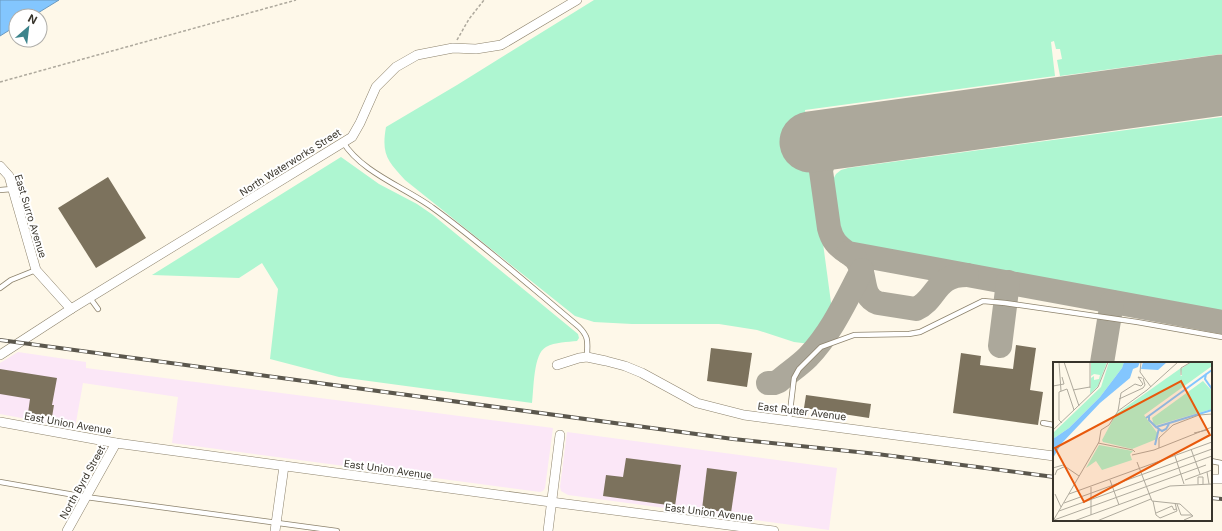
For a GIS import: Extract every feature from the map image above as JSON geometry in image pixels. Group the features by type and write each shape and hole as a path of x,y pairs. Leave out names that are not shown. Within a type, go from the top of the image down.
{"street":[{"name":"North Waterworks Street","path":"0,355 71,309 352,137 376,88 396,67 417,55 453,48 476,49 501,45 577,0"},
{"name":"East Surro Avenue","path":"0,166 9,176 36,270 71,309"},
{"name":"East Rutter Avenue","path":"557,365 570,360 586,357 625,366 697,403 744,415 1053,456"},
{"name":"East Union Avenue","path":"0,422 116,442 284,466 774,531"},
{"path":"548,531 560,435"},
{"name":"North Byrd Street","path":"67,531 116,442"},
{"path":"275,527 284,466"}],"lane":[{"path":"343,142 349,152 377,173 439,212 579,327 588,340 586,357"},
{"path":"0,190 12,189"},
{"path":"0,288 11,280 36,270"},
{"path":"90,298 98,309"},
{"path":"789,420 794,378 799,369 821,347 854,335 909,334 920,332 983,302 1005,303 1137,322 1222,337"},
{"path":"1043,423 1053,425"},
{"path":"1212,462 1221,463 1221,479"},
{"path":"0,482 86,498 275,527 337,531"}],"path":[{"path":"0,82 296,0"},
{"path":"453,48 469,19 484,0"}],"shaded area":[{"path":"18,352 86,362 86,368 553,428 545,488 540,492 172,443 178,397 83,383 75,428 0,414 0,363"},
{"path":"567,432 837,468 829,530 568,495 561,491 560,487"}],"green space":[{"path":"594,0 1222,0 1222,54 1060,76 1057,60 1062,59 1060,49 1056,49 1054,41 1051,42 1055,76 805,110 832,310 825,324 810,344 794,342 757,330 719,324 632,324 594,322 575,316 405,180 390,162 385,151 384,144 386,127"},
{"path":"1222,117 1222,314 851,247 840,241 837,235 830,185 836,174 841,170"},
{"path":"341,157 379,184 417,204 433,215 578,334 579,338 577,341 553,344 546,347 542,351 536,364 532,403 339,377 270,359 278,289 262,263 239,278 152,275"}],"water":[{"path":"0,0 59,0 46,8 8,8 8,31 0,36"}],"building":[{"path":"108,177 146,238 96,268 58,208"},
{"path":"1016,345 1036,348 1030,390 1043,392 1038,425 953,413 961,353 981,356 980,365 1013,369"},
{"path":"711,348 752,353 747,387 707,381"},
{"path":"0,369 57,378 52,405 54,405 52,417 28,413 30,399 0,394"},
{"path":"806,395 871,404 869,418 804,408"},
{"path":"626,458 681,465 675,506 603,496 606,475 623,477"},
{"path":"707,468 737,472 731,513 702,509"}],"taxiway":[{"path":"843,137 828,152 821,171 830,232 833,239 848,253 1222,322"},
{"path":"848,253 860,266 867,294 871,299 878,303 916,309 923,305 942,283 956,276 967,275"},
{"path":"768,383 779,381 805,360 817,347 838,315 862,270"},
{"path":"1000,346 1008,282"},
{"path":"1102,362 1112,302"}],"runway":[{"path":"810,142 1222,85"}],"railway":[{"path":"0,340 733,439 877,454 1053,477"},
{"path":"1212,498 1222,499"}]}
